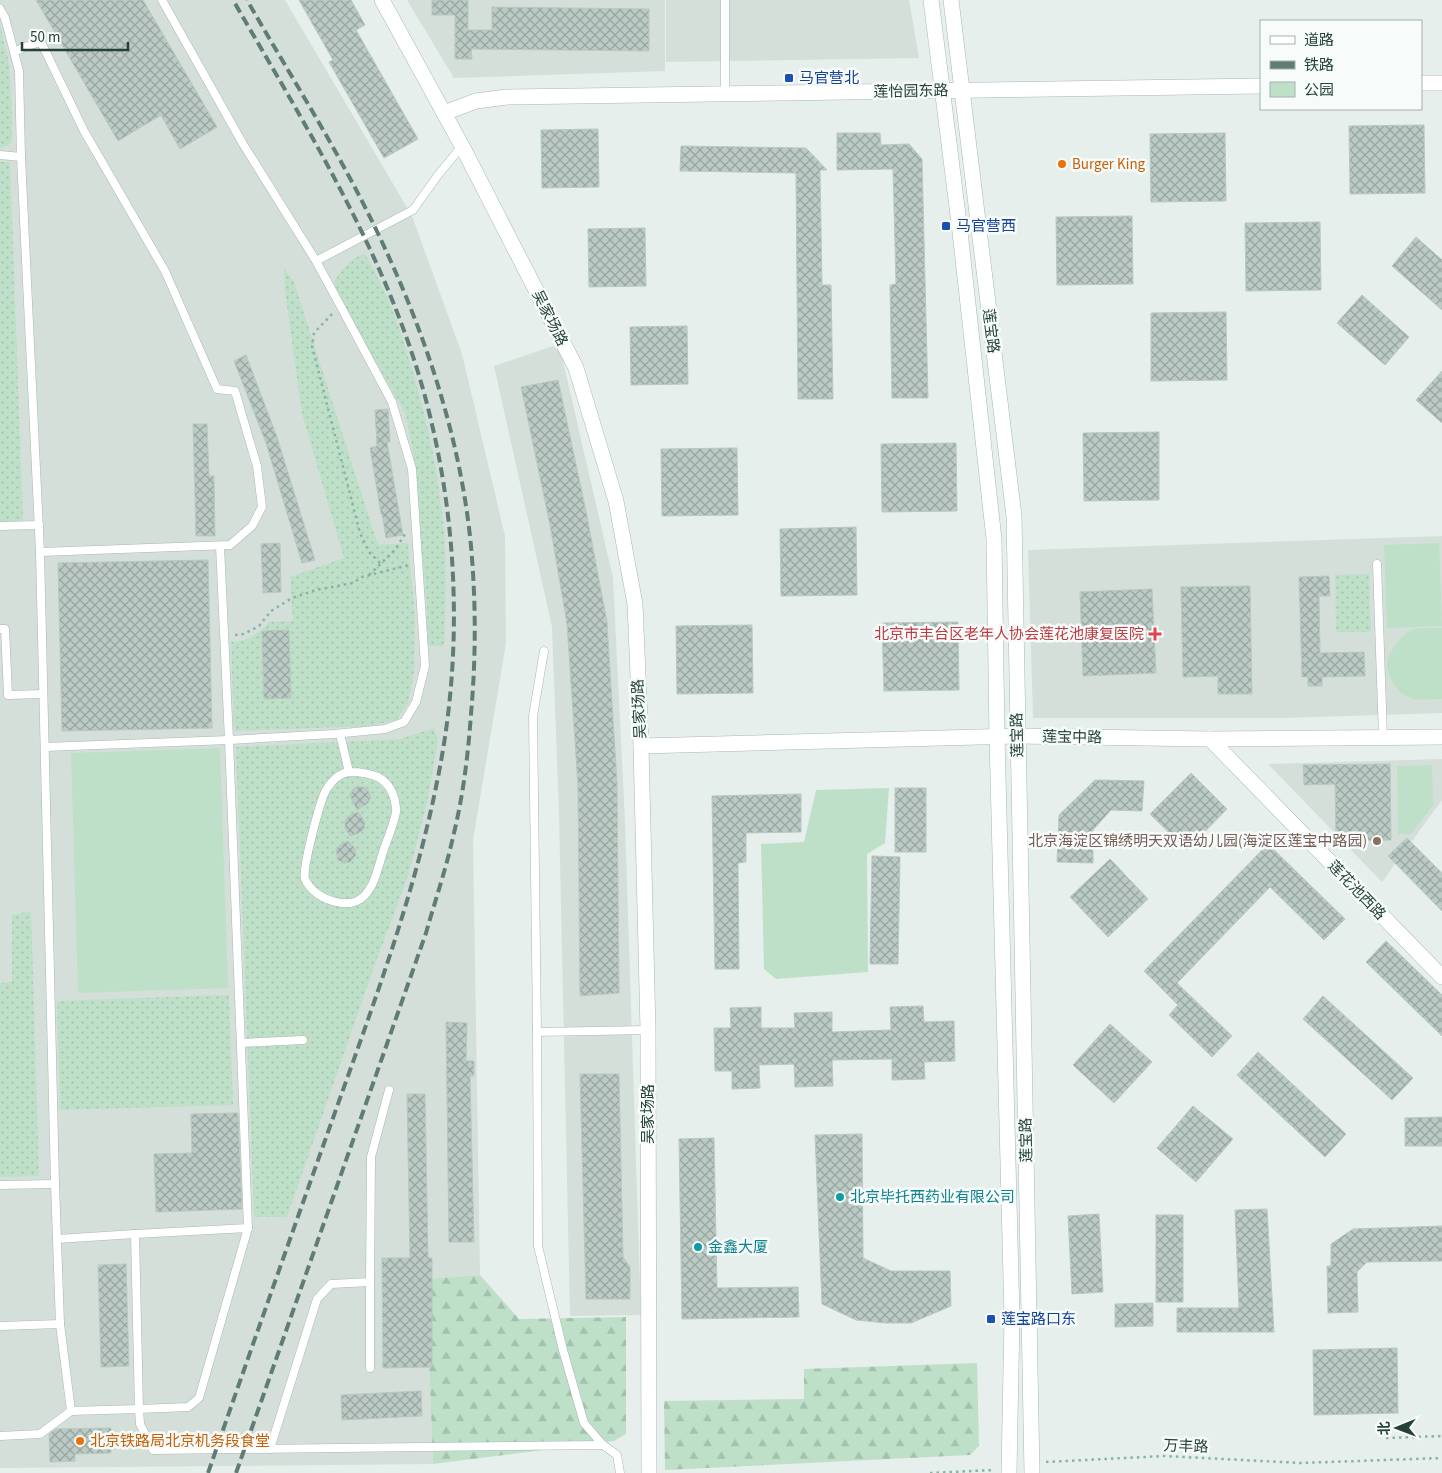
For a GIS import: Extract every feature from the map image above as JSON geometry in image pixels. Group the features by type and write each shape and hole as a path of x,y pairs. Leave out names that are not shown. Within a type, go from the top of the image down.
{"street":[{"name":"吴家场路","path":"382,0 462,146 576,368 616,501 635,604 641,746 648,1030 649,1473"},
{"name":"莲宝路","path":"931,0 994,539 997,737 1012,1317 1009,1471"},
{"name":"莲宝路","path":"951,0 1014,516 1032,1468"},
{"path":"1422,83 1442,83"},
{"name":"莲怡园东路","path":"444,113 476,102 506,97 1260,86"},
{"name":"莲宝中路","path":"641,746 1017,736 1210,739 1442,737"},
{"name":"莲花池西路","path":"1210,739 1442,976"}],"lane":[{"path":"44,747 229,740 385,730 404,722 416,702 425,666 412,469 392,402 316,261 244,144 162,0"},
{"path":"725,0 725,94"},
{"path":"0,9 5,18 19,71 20,157 40,552 60,1324 71,1411"},
{"path":"15,52 40,42 84,131 164,271 216,390 235,391 257,466 262,507 252,526 230,546 40,552"},
{"path":"316,261 413,210 462,146"},
{"path":"0,155 20,157"},
{"path":"0,526 39,525"},
{"path":"0,1436 40,1434 71,1411 188,1407 199,1398 248,1228 220,546"},
{"path":"1377,564 1384,737"},
{"path":"0,629 5,628 8,695 43,694"},
{"path":"544,651 533,716 538,1246 563,1350 584,1423 603,1445 617,1455 620,1473"},
{"path":"340,734 349,772"},
{"path":"349,772 365,772 382,778 393,793 397,810 372,887 357,901 340,902 327,899 313,891 305,878 305,871 312,835 325,791 342,773 349,772"},
{"path":"537,1032 648,1030"},
{"path":"241,1043 303,1040"},
{"path":"370,1368 371,1157 389,1090"},
{"path":"0,1185 55,1184"},
{"path":"57,1239 248,1228"},
{"path":"135,1234 140,1424 153,1450 603,1445"},
{"path":"270,1449 317,1299 331,1284 370,1282"},
{"path":"0,1326 60,1324"}],"path":[{"path":"340,305 314,333 312,346 360,533 369,552 381,564"},
{"path":"368,576 395,550 404,535 414,511"},
{"path":"223,635 244,634 259,626 271,611 292,598 316,590 353,583 368,576 418,562"},
{"path":"1386,1438 1442,1436"},
{"name":"万丰路","path":"1032,1468 1164,1456 1302,1463 1442,1458"},
{"path":"930,1473 1009,1471"}],"shaded area":[{"path":"0,0 285,0 412,216 462,354 505,536 506,643 473,840 480,1275 426,1279 433,1464 0,1468"},
{"path":"407,0 665,0 665,71 454,78"},
{"path":"666,0 909,0 919,58 666,62"},
{"path":"559,344 613,578 625,822 641,1315 570,1316 559,814 552,627 494,366"},
{"name":"北京市丰台区老年人协会莲花池康复医院","path":"1442,536 1442,713 1283,718 1033,718 1028,550"},
{"name":"北京海淀区锦绣明天双语幼儿园(海淀区莲宝中路园)","path":"1442,759 1442,800 1382,882 1268,764"}],"green space":[{"path":"0,23 9,64 12,141 7,146 0,148"},
{"path":"0,162 10,162 23,521 0,522"},
{"path":"365,253 387,297 400,332 419,392 433,455 439,486 445,547 444,646 428,646 427,608 413,452 406,415 345,308 334,282 347,264"},
{"path":"284,268 294,282 378,545 408,543 415,615 414,673 408,704 396,720 369,726 234,731 231,642 252,636 269,622 293,621 290,577 344,558 302,414 285,291"},
{"path":"1439,543 1442,626 1387,628 1384,545"},
{"path":"1369,574 1371,632 1336,632 1335,575"},
{"path":"1418,628 1442,628 1442,699 1412,699 1404,695 1395,686 1390,677 1387,665 1390,654 1401,638 1410,631"},
{"path":"434,728 438,740 427,803 408,876 374,967 287,1217 254,1217 236,747 400,739"},
{"path":"220,748 228,988 78,993 71,753"},
{"path":"1432,765 1433,805 1411,834 1398,834 1397,766"},
{"path":"889,788 885,843 867,854 868,972 776,979 764,969 761,844 804,842 816,790"},
{"path":"31,911 39,1176 0,1177 0,983 12,982 12,915"},
{"path":"229,995 233,1105 60,1110 57,1001"},
{"path":"480,1275 519,1319 626,1317 626,1434 614,1441 433,1464 426,1279"},
{"path":"977,1363 979,1446 970,1455 665,1470 664,1401 804,1399 804,1369"}],"building":[{"path":"36,0 143,0 217,127 180,149 161,115 118,141"},
{"path":"299,0 351,0 365,25 356,30 418,139 384,158 329,62 333,60"},
{"path":"432,0 468,0 468,30 492,30 492,7 649,9 649,51 471,49 472,59 455,59 455,15 432,15"},
{"path":"1424,125 1425,193 1350,194 1349,126"},
{"path":"598,129 599,187 542,188 541,130"},
{"path":"837,133 880,133 881,145 909,144 922,159 928,398 892,398 890,285 896,284 893,169 837,170"},
{"path":"1225,133 1226,201 1151,202 1150,134"},
{"path":"681,146 806,148 827,170 820,170 822,285 831,285 833,399 798,399 796,173 680,171"},
{"path":"1132,216 1133,284 1057,285 1056,217"},
{"path":"1320,222 1321,290 1246,291 1245,223"},
{"path":"645,228 646,286 589,287 588,229"},
{"path":"1416,237 1442,260 1442,310 1392,266"},
{"path":"1362,295 1409,337 1385,365 1337,323"},
{"path":"1226,312 1227,380 1151,381 1151,313"},
{"path":"687,326 688,384 631,385 630,327"},
{"path":"246,355 277,437 315,560 302,563 266,443 234,361"},
{"path":"1442,371 1442,423 1416,400"},
{"path":"558,380 607,622 617,782 619,993 580,996 578,786 567,624 550,525 521,387"},
{"path":"388,409 390,442 387,442 403,535 386,538 370,448 377,446 375,410"},
{"path":"193,424 207,424 209,476 214,476 215,536 196,536"},
{"path":"1159,432 1159,500 1084,501 1083,433"},
{"path":"956,443 957,511 882,512 881,444"},
{"path":"737,448 738,515 662,516 661,449"},
{"path":"856,527 857,595 781,596 780,529"},
{"path":"280,543 281,592 263,593 261,544"},
{"path":"208,560 212,728 62,731 58,563"},
{"path":"1329,576 1330,596 1319,596 1320,653 1364,652 1365,676 1322,677 1322,686 1308,686 1308,677 1302,677 1299,577"},
{"path":"1250,586 1252,694 1218,694 1218,676 1183,677 1181,587"},
{"path":"1152,589 1156,673 1083,676 1080,592"},
{"path":"958,622 959,690 884,691 882,623"},
{"path":"752,625 753,693 677,694 676,626"},
{"path":"289,630 291,698 264,699 262,631"},
{"path":"1390,764 1391,840 1336,841 1335,784 1304,785 1303,765"},
{"path":"1191,773 1227,809 1187,850 1150,814"},
{"path":"1095,780 1144,781 1142,811 1111,810 1093,830 1093,863 1057,862 1059,815"},
{"path":"358,786 367,788 371,797 368,803 357,810 350,796 352,790"},
{"path":"895,788 926,788 926,852 895,852"},
{"path":"801,794 801,832 746,833 746,862 738,863 739,969 715,969 712,796"},
{"path":"358,812 365,822 364,829 350,836 345,828 345,821 349,816"},
{"path":"1407,838 1442,873 1442,911 1388,856"},
{"path":"348,841 355,848 356,855 350,862 344,863 338,860 336,850 340,845"},
{"path":"1268,844 1345,919 1324,940 1270,887 1177,983 1232,1036 1212,1057 1169,1015 1178,1005 1144,971"},
{"path":"872,856 900,857 898,964 870,964"},
{"path":"1110,859 1148,899 1108,937 1070,897"},
{"path":"1386,941 1442,995 1442,1036 1366,962"},
{"path":"1323,996 1413,1078 1392,1100 1303,1019"},
{"path":"923,1006 924,1022 954,1021 955,1061 924,1062 925,1079 892,1080 892,1059 832,1060 833,1086 795,1087 794,1064 759,1065 760,1088 732,1089 732,1071 715,1071 714,1028 731,1028 730,1008 761,1007 761,1028 795,1028 794,1013 832,1012 832,1032 891,1030 890,1007"},
{"path":"446,1022 467,1023 466,1061 474,1061 474,1076 470,1076 474,1242 449,1242"},
{"path":"1110,1024 1152,1062 1114,1103 1073,1065"},
{"path":"1258,1052 1346,1134 1325,1157 1237,1075"},
{"path":"580,1074 619,1074 623,1257 630,1267 630,1299 586,1299"},
{"path":"407,1094 425,1094 428,1258 432,1258 432,1367 383,1368 382,1258 410,1258"},
{"path":"1193,1106 1233,1139 1196,1182 1157,1148"},
{"path":"238,1113 242,1209 156,1212 154,1154 192,1153 191,1114"},
{"path":"1442,1117 1442,1146 1405,1146 1405,1118"},
{"name":"北京毕托西药业有限公司","path":"862,1134 863,1258 891,1271 950,1271 951,1306 911,1323 856,1320 822,1304 815,1135"},
{"name":"金鑫大厦","path":"714,1138 717,1288 798,1287 799,1317 682,1319 679,1139"},
{"path":"1267,1209 1274,1332 1177,1332 1177,1308 1239,1308 1235,1210"},
{"path":"1099,1214 1103,1292 1072,1294 1068,1216"},
{"path":"1156,1215 1183,1215 1183,1302 1156,1302"},
{"path":"1442,1226 1442,1261 1367,1262 1357,1272 1358,1312 1328,1313 1327,1266 1331,1266 1331,1244 1353,1229"},
{"path":"126,1264 129,1366 101,1367 98,1265"},
{"path":"1153,1303 1153,1326 1115,1327 1115,1304"},
{"path":"1397,1348 1398,1413 1314,1415 1313,1350"},
{"path":"421,1391 422,1416 342,1420 341,1395"},
{"name":"北京铁路局北京机务段食堂","path":"111,1428 111,1453 75,1454 75,1461 50,1462 49,1434 56,1429"}],"railway":[{"path":"208,1473 377,994 417,868 428,825 445,737 451,691 454,599 452,552 440,461 430,416 414,360 395,306 372,253 346,201 291,100 233,0"},
{"path":"236,1473 426,933 444,873 460,807 467,761 473,693 475,630 473,567 466,503 447,416 420,332 386,250 353,184 247,0"}],"place":[{"name":"马官营北","path":"789,78"},
{"name":"Burger King","path":"1062,164"},
{"name":"马官营西","path":"946,226"},
{"name":"北京市丰台区老年人协会莲花池康复医院","path":"1155,634"},
{"name":"北京海淀区锦绣明天双语幼儿园(海淀区莲宝中路园)","path":"1377,841"},
{"name":"北京毕托西药业有限公司","path":"840,1197"},
{"name":"金鑫大厦","path":"698,1247"},
{"name":"莲宝路口东","path":"991,1319"},
{"name":"北京铁路局北京机务段食堂","path":"80,1441"}]}
